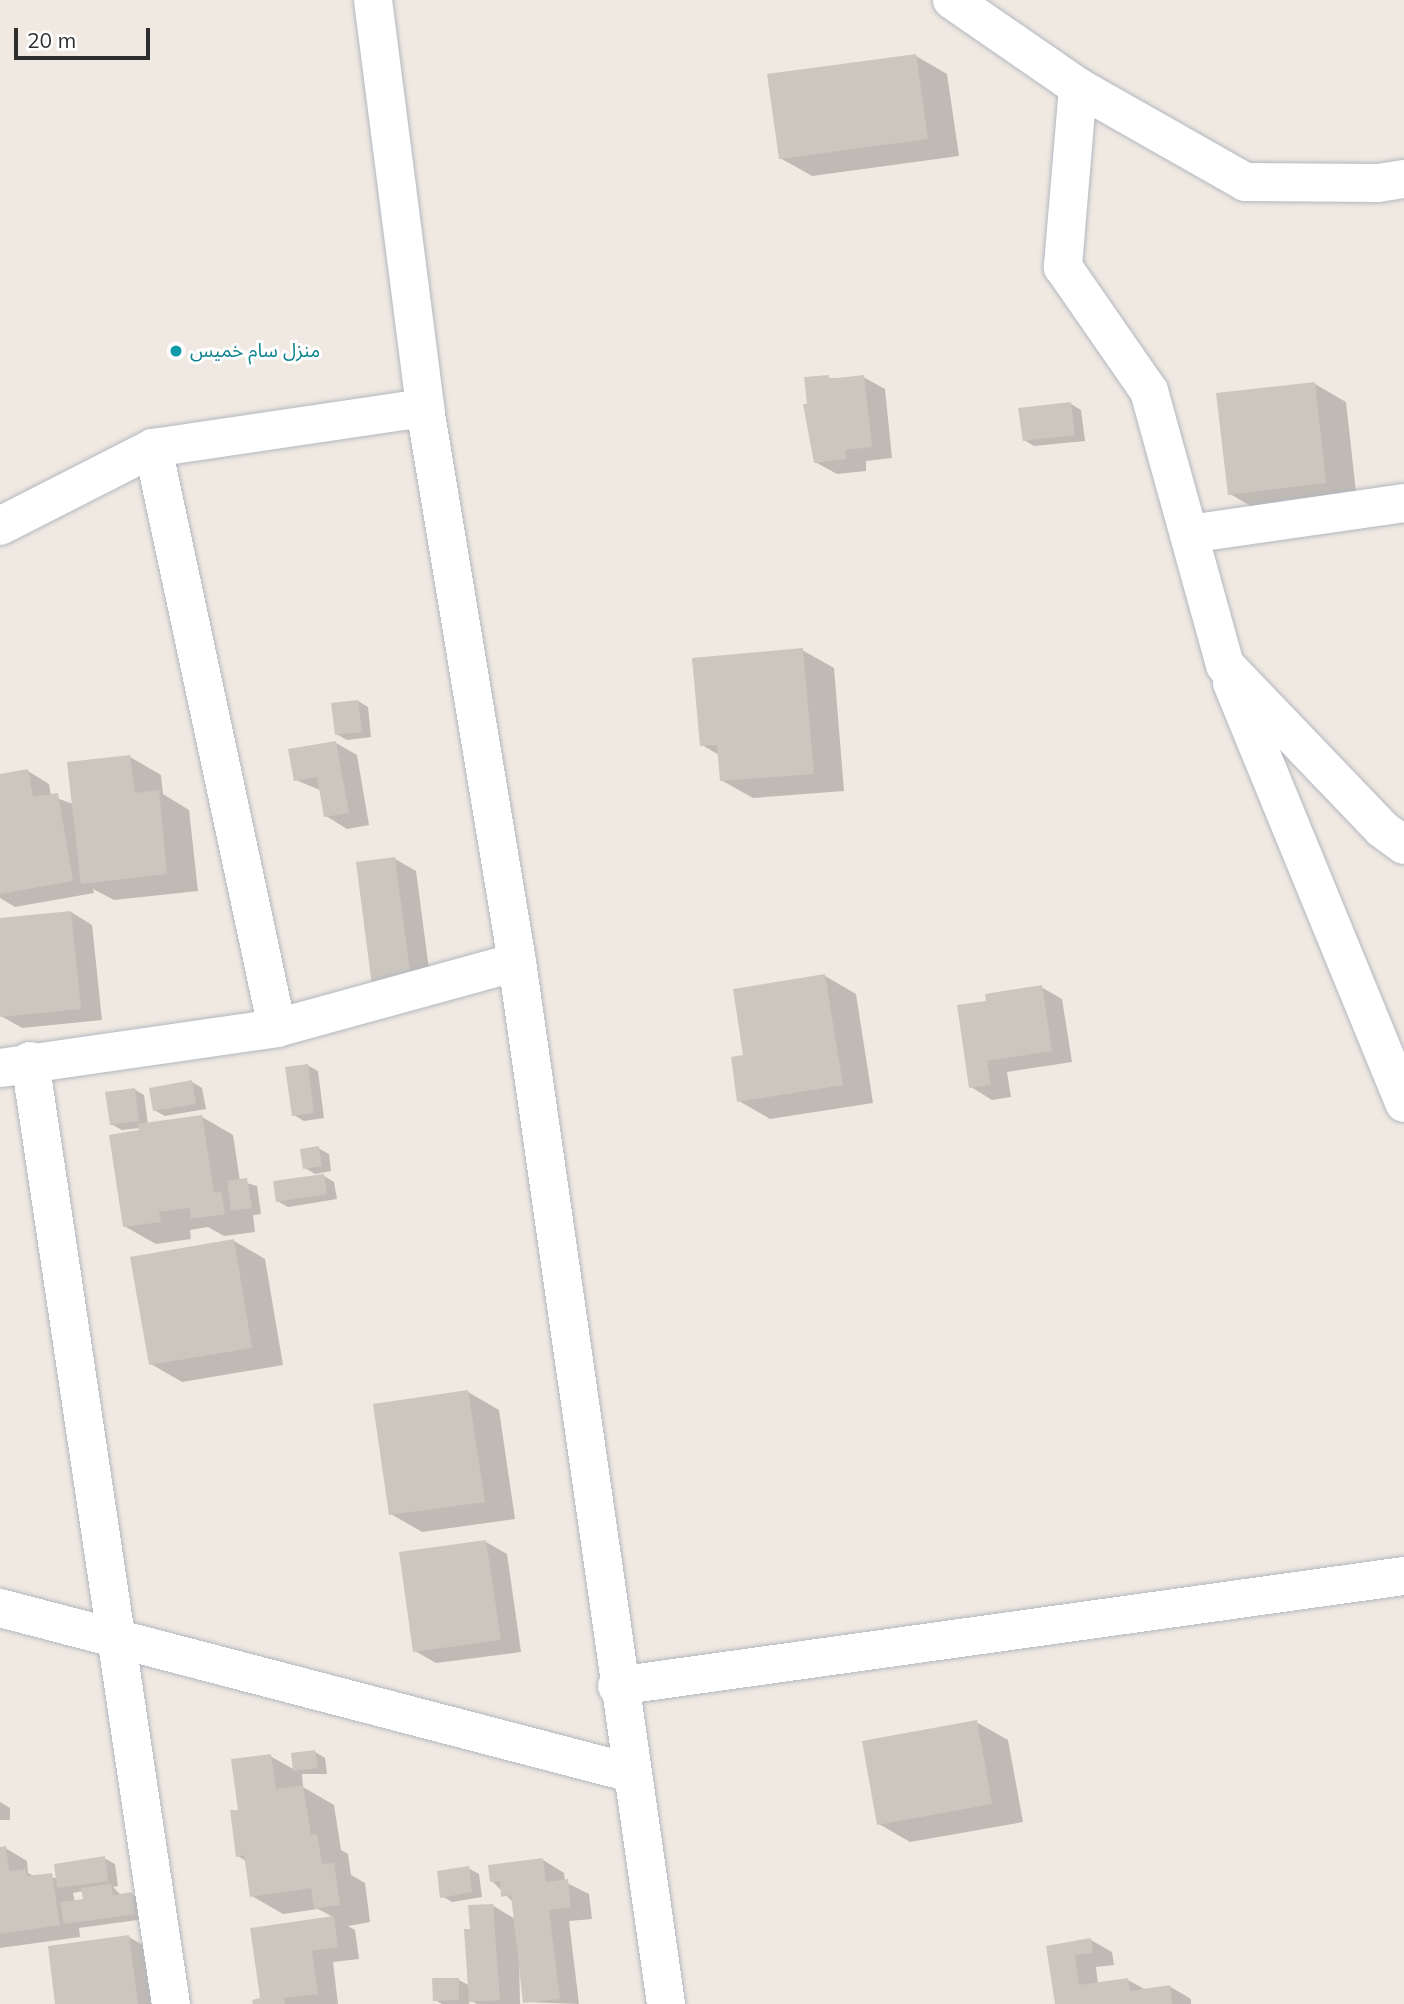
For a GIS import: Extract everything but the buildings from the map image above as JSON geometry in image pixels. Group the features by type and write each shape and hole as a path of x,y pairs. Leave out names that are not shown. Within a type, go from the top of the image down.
{"street":[{"path":"373,0 425,408 517,962 617,1686 666,2004"},
{"path":"952,0 1078,87 1245,182 1378,183 1404,179"},
{"path":"1078,87 1063,267 1149,391 1225,665 1404,1103"},
{"path":"0,526 153,448 425,408"},
{"path":"153,448 277,1028"},
{"path":"1189,534 1404,503"},
{"path":"1225,665 1382,829 1404,845"},
{"path":"171,2004 115,1638 15,1065 277,1028 517,962"},
{"path":"617,1686 1404,1576"},
{"path":"0,1608 631,1773"}],"place":[{"name":"منزل سام خميس","path":"176,351"}]}
